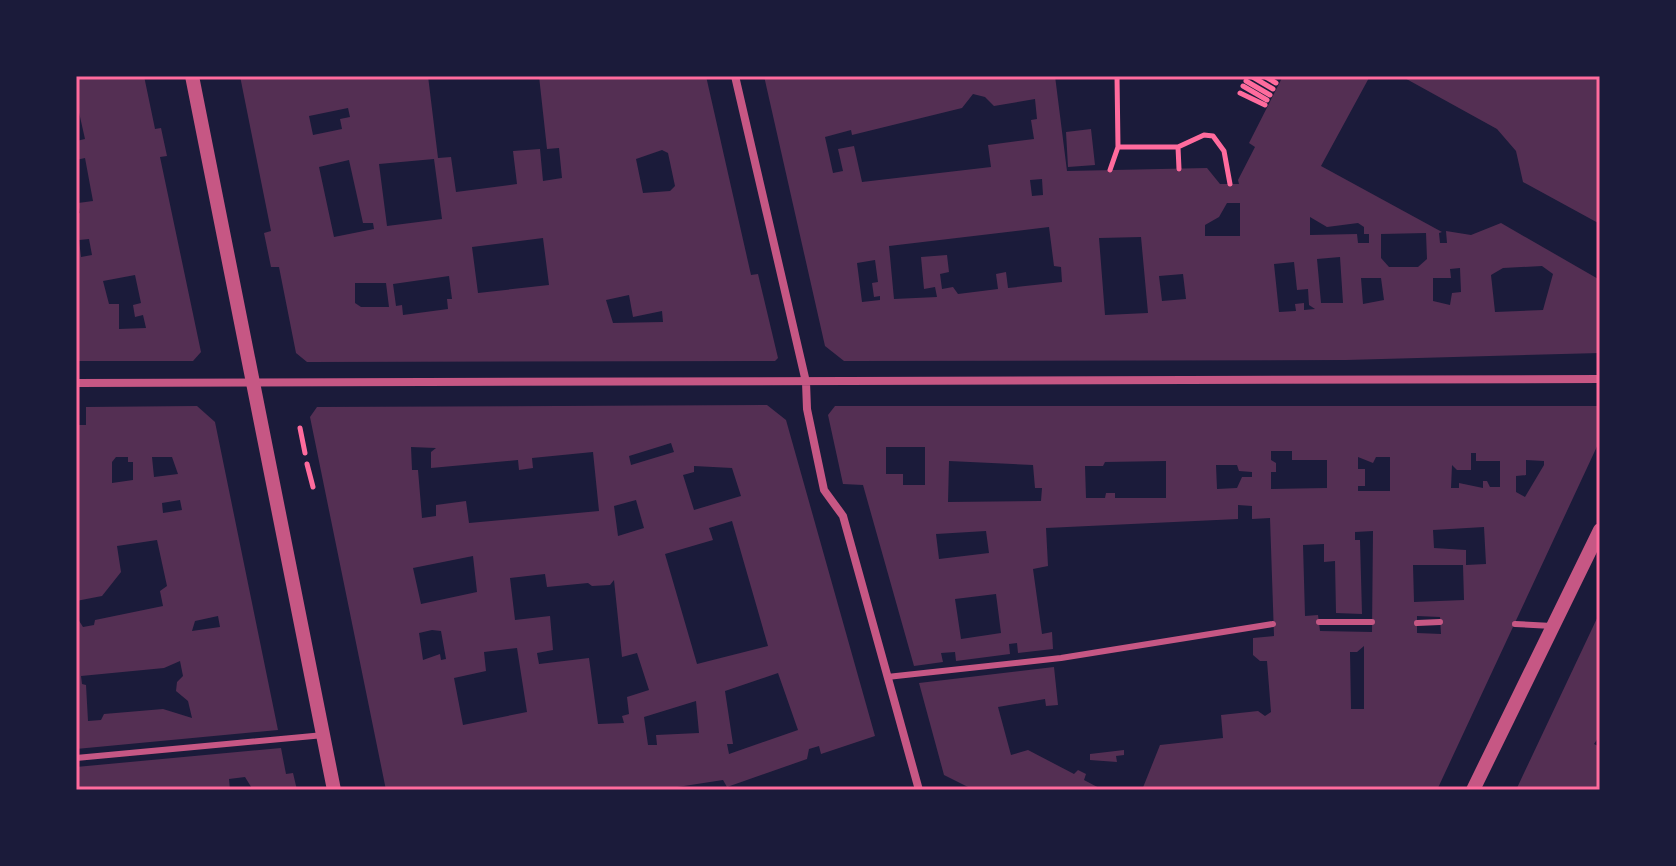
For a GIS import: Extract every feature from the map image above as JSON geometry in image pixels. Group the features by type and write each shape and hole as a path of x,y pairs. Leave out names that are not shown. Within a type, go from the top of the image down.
{"street":[{"path":"192,76 334,790"},
{"path":"735,76 806,382 807,409 824,490 843,516 919,790"},
{"path":"76,383 1600,379"},
{"path":"1473,790 1600,530"}],"lane":[{"path":"1319,622 1372,622"},
{"path":"1417,623 1440,622"},
{"path":"887,677 1061,658 1273,624"},
{"path":"1515,624 1552,626"},
{"path":"76,758 324,735"},
{"path":"857,790 882,790"}],"path":[{"path":"1110,170 1118,147 1117,76"},
{"path":"1264,76 1270,94"},
{"path":"1245,84 1270,94"},
{"path":"1245,84 1270,94"},
{"path":"1118,147 1178,147 1204,135 1213,136 1224,151 1230,184"},
{"path":"1178,147 1179,169"},
{"path":"300,428 305,453"},
{"path":"307,464 313,487"}],"building":[{"path":"76,76 144,76 155,129 161,128 167,156 160,157 201,352 193,361 76,361 76,214 80,213 78,203 93,201 85,158 76,160 76,141 85,139 76,99","holes":["89,239 92,255 81,257 79,240","135,275 141,303 133,305 135,317 143,315 146,328 119,329 119,304 109,304 103,281"]},
{"path":"240,76 428,76 438,158 451,157 456,192 517,184 513,151 540,149 543,181 562,178 559,148 547,149 539,76 706,76 751,275 758,274 778,358 775,361 307,362 296,353 279,267 271,267 264,233 271,231","holes":["348,108 350,117 340,119 342,129 313,135 309,116","662,150 668,153 675,186 670,191 643,193 636,159","434,159 442,219 387,226 379,164","349,160 363,223 373,223 374,229 334,237 319,167","543,238 549,285 478,293 472,247","449,276 452,299 447,299 448,309 403,315 402,305 396,306 393,284","355,283 386,283 389,307 361,307 355,303","629,295 633,317 662,311 663,322 613,323 606,300"]},
{"path":"764,76 1055,76 1067,171 1207,168 1220,184 1239,184 1238,180 1255,147 1249,143 1283,76 1370,76 1321,166 1442,232 1439,233 1440,243 1447,243 1446,231 1471,235 1501,223 1600,280 1600,353 1346,360 844,361 825,346","holes":["973,94 985,97 994,106 1035,99 1037,119 1031,120 1034,139 988,145 991,167 862,182 854,146 838,149 843,171 833,173 825,137 851,130 852,135 962,108","1042,179 1043,195 1032,196 1030,180","1227,203 1240,203 1240,236 1205,236 1205,225 1219,217","1310,217 1327,227 1358,223 1364,227 1364,234 1369,234 1369,243 1358,243 1357,234 1310,235","1049,227 1054,266 1061,267 1062,282 1008,288 1006,272 996,274 998,289 958,294 953,287 942,289 940,274 949,272 947,255 921,257 924,289 935,287 937,297 894,299 889,246","1426,233 1427,259 1418,267 1389,267 1381,258 1381,234","1141,237 1148,313 1105,315 1099,238","1340,257 1343,303 1321,303 1317,259","875,260 878,282 872,283 874,297 880,296 880,300 862,302 857,263","1294,262 1297,290 1308,289 1309,305 1315,309 1304,310 1304,303 1295,304 1296,311 1279,312 1274,264","1542,266 1553,274 1543,310 1495,312 1491,275 1503,268","1460,268 1461,292 1452,293 1450,305 1433,301 1433,278 1451,278 1450,269","1183,274 1186,299 1162,301 1159,276","1361,278 1381,278 1384,300 1363,304"]},
{"path":"1401,76 1600,76 1600,224 1523,182 1516,151 1497,129"},
{"path":"1091,129 1095,165 1068,167 1066,132"},
{"path":"767,405 786,420 875,736 821,754 819,746 809,749 807,759 727,787 723,780 658,790 386,790 310,417 317,407","holes":["671,443 674,452 631,465 629,456","411,447 436,448 431,452 431,468 518,460 519,470 533,468 532,458 593,452 599,511 469,523 466,501 436,505 436,516 422,518 418,470 412,470","694,466 732,468 741,496 694,510 683,475 694,472","636,500 644,528 618,536 614,506","732,521 768,646 697,664 665,554 713,540 709,528","473,556 477,592 421,604 413,568","545,574 547,587 588,583 592,586 610,585 614,580 622,657 637,653 649,690 627,697 629,714 622,716 624,723 598,724 589,658 539,664 537,653 553,650 550,616 515,620 510,578","441,631 446,659 441,660 440,654 423,660 419,633","517,648 527,712 463,725 454,678 486,671 484,652","778,673 798,730 729,754 727,744 733,744 725,691","696,701 699,733 656,735 657,745 648,745 644,717"]},
{"path":"197,406 215,422 278,730 76,749 76,616 83,627 94,625 95,620 163,606 160,591 167,586 157,540 117,546 121,572 102,596 76,601 76,425 86,425 86,407","holes":["116,457 128,457 128,462 133,462 133,480 112,483 112,462","152,457 172,457 178,474 154,477","180,500 182,510 163,513 162,503","218,616 220,627 192,631 195,621","180,661 183,676 177,682 176,691 188,701 192,718 163,709 104,714 101,720 88,721 86,685 82,684 81,676 164,668"]},
{"path":"835,406 1600,406 1600,440 1437,790 1142,790 1160,745 1223,738 1221,715 1258,711 1265,716 1271,712 1267,661 1260,661 1253,655 1253,638 1274,636 1270,518 1252,519 1252,506 1238,505 1238,519 1046,528 1048,566 1033,569 1042,634 1052,632 1053,649 1018,653 1017,643 1009,644 1010,654 956,661 955,652 941,653 943,662 914,666 863,485 843,484 828,415","holes":["886,447 925,447 925,485 903,485 903,474 886,474","1271,451 1292,451 1292,460 1327,460 1327,488 1271,489 1271,472 1276,472","1471,453 1476,453 1476,461 1500,461 1500,487 1490,487 1487,481 1483,481 1483,488 1459,483 1459,488 1451,488 1452,465 1457,470 1471,470","1358,457 1373,463 1376,457 1390,457 1390,491 1358,491 1358,486 1365,486 1365,469 1358,469","1526,460 1544,461 1525,497 1516,492 1516,476 1526,475","949,461 1033,465 1035,488 1042,488 1041,501 948,502","1166,461 1166,498 1115,498 1115,493 1106,493 1105,498 1086,498 1085,466 1103,466 1105,462","1216,465 1237,465 1239,471 1252,472 1252,477 1242,477 1237,488 1217,489","1484,527 1486,564 1466,565 1466,550 1434,548 1433,530","986,531 989,553 939,559 936,534","1373,531 1372,632 1320,631 1318,615 1305,616 1303,545 1324,544 1324,562 1335,561 1336,613 1362,614 1360,540 1355,540 1355,532","1413,565 1463,565 1464,600 1414,602","996,594 1001,633 961,639 955,599","1417,616 1440,617 1441,634 1417,633","1364,646 1364,709 1351,709 1350,652 1357,652"]},
{"path":"1600,612 1600,735 1594,744 1600,747 1600,785 1597,790 1516,790"},
{"path":"1054,667 1058,705 1046,706 1045,699 998,707 1011,755 1028,750 1074,774 1078,770 1086,774 1084,780 1103,790 974,790 944,775 919,683"},
{"path":"281,748 286,774 293,773 297,790 253,790 245,777 229,779 230,790 76,790 76,767"},
{"path":"1124,750 1124,755 1116,756 1117,762 1090,760 1090,754"}]}
